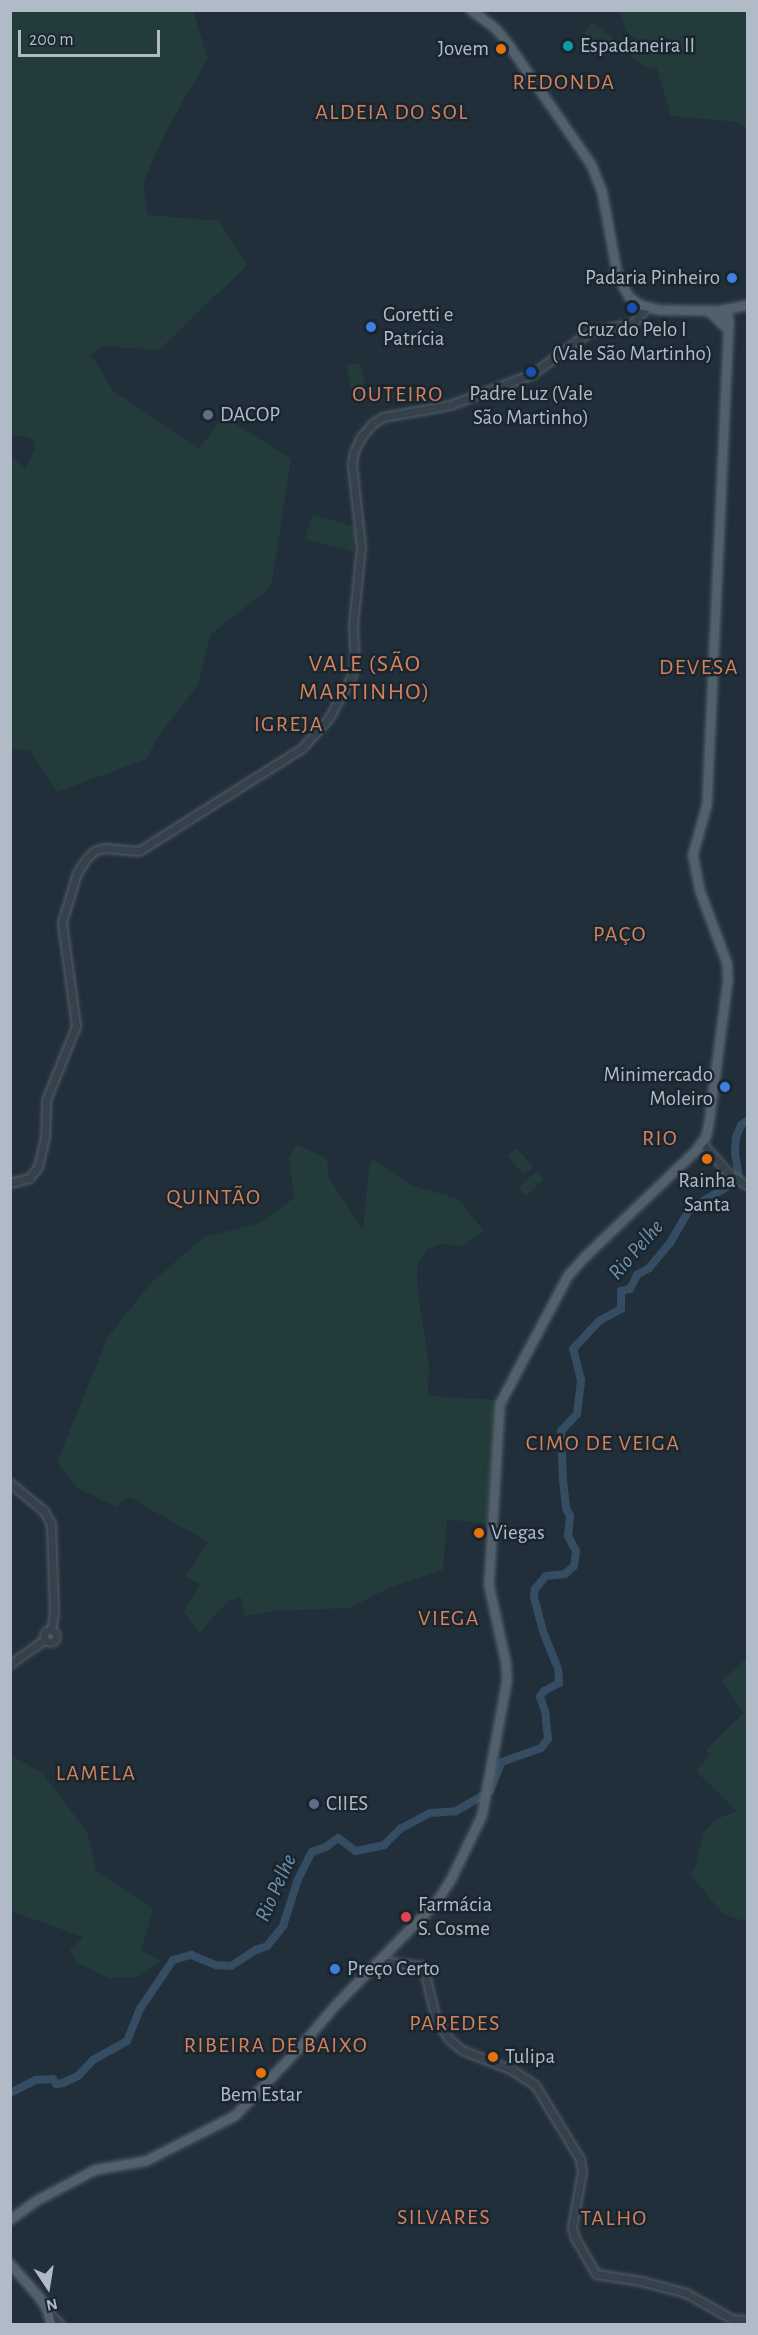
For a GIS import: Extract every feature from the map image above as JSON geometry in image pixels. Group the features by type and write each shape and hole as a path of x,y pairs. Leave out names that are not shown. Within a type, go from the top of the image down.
{"main road":[{"path":"471,10 496,29 547,100 597,177 620,285 631,299 646,308 709,311 747,305"},
{"path":"726,323 738,310 747,305"},
{"path":"10,2220 36,2201 87,2174 146,2161 235,2116 297,2051 336,2005 443,1894 485,1807 507,1682 506,1663 489,1585 500,1404 561,1287 586,1256 702,1143 709,1124 728,980 724,950 700,891 693,855 707,805 727,336 725,310"},
{"path":"709,311 726,323"},
{"path":"10,2264 33,2290 48,2312 51,2325"}],"street":[{"path":"10,1183 28,1178 38,1167 45,1137 46,1100 73,1036 76,1016 62,922 76,873 94,851 104,848 139,851 302,747 329,718 355,665 353,625 361,546 352,464 357,443 373,423 383,417 450,405 532,374 590,332 633,323 646,308"},
{"path":"702,1143 729,1174 747,1186"},
{"path":"10,1483 40,1506 48,1517 54,1543 54,1614 51,1630 56,1634 55,1639 50,1642 45,1639 10,1664"},
{"path":"380,1961 423,1966 436,2019 448,2038 462,2050 526,2077 543,2098 580,2159 582,2171 572,2227 596,2274 641,2281 686,2293 732,2319 747,2320"},
{"path":"48,2312 60,2325"}],"green space":[{"path":"11,10 193,11 208,58 167,129 143,183 148,215 219,221 247,265 159,350 102,346 91,355 116,395 123,397 199,449 223,416 291,459 271,587 211,634 197,686 160,734 146,759 57,792 30,751 11,749 11,456 25,468 35,449 33,439 24,436 11,437"},
{"path":"620,11 747,11 747,129 739,122 671,116 657,69 645,66 629,54 641,44 626,31"},
{"path":"591,22 614,38 606,49 584,33"},
{"path":"360,363 366,391 352,394 346,365"},
{"path":"312,515 353,526 355,534 358,535 353,552 305,539"},
{"path":"296,1145 327,1158 329,1178 363,1230 369,1168 373,1159 411,1185 458,1199 484,1231 461,1247 444,1243 428,1249 417,1265 417,1286 429,1366 428,1396 498,1400 486,1524 447,1519 443,1570 388,1588 350,1608 272,1611 245,1616 241,1597 228,1601 199,1633 184,1612 200,1584 186,1576 208,1542 129,1497 116,1507 78,1488 57,1462 108,1337 150,1284 204,1237 260,1223 294,1198 289,1158"},
{"path":"516,1148 533,1167 524,1175 507,1156"},
{"path":"537,1171 544,1179 526,1195 518,1187"},
{"path":"747,1658 748,1922 723,1914 691,1875 696,1865 703,1833 717,1819 737,1811 697,1770 710,1755 706,1750 744,1713 722,1681"},
{"path":"11,1755 43,1774 87,1832 96,1871 153,1909 141,1951 161,1961 137,1977 109,1978 76,1962 70,1950 83,1937 11,1911"}],"waterway":[{"name":"Rio Pelhe","path":"739,1178 735,1152 736,1137 741,1125 748,1120"},
{"name":"Rio Pelhe","path":"557,1666 543,1631 534,1598 535,1589 546,1576 565,1574 574,1566 576,1551 568,1536 570,1516 566,1508 561,1431 577,1414 581,1380 573,1349 599,1321 621,1309 621,1291 630,1289 637,1275 649,1268 670,1243 690,1209 735,1182"},
{"name":"Rio Pelhe","path":"490,1791 502,1762 541,1748 548,1739 545,1711 540,1697 544,1691 559,1683 558,1670"},
{"name":"Rio Pelhe","path":"10,2093 36,2080 53,2079 56,2084 63,2083 78,2076 93,2060 127,2041 140,2009 173,1960 191,1955 216,1965 231,1966 256,1950 267,1946 283,1926 298,1879 312,1852 326,1847 338,1838 356,1851 384,1845 400,1829 430,1813 456,1811 484,1795"}],"place":[{"name":"Espadaneira II","path":"568,46"},
{"name":"Jovem","path":"501,49"},
{"name":"Padaria Pinheiro","path":"732,278"},
{"name":"Cruz do Pelo I (Vale São Martinho)","path":"632,308"},
{"name":"Goretti e Patrícia","path":"371,327"},
{"name":"Padre Luz (Vale São Martinho)","path":"531,372"},
{"name":"DACOP","path":"208,415"},
{"name":"Minimercado Moleiro","path":"725,1087"},
{"name":"Rainha Santa","path":"707,1159"},
{"name":"Viegas","path":"479,1533"},
{"name":"CIIES","path":"314,1804"},
{"name":"Farmácia S. Cosme","path":"406,1917"},
{"name":"Preço Certo","path":"335,1969"},
{"name":"Tulipa","path":"493,2057"},
{"name":"Bem Estar","path":"261,2073"}],"district":[{"name":"REDONDA","path":"564,83"},
{"name":"ALDEIA DO SOL","path":"392,113"},
{"name":"OUTEIRO","path":"398,395"},
{"name":"DEVESA","path":"699,668"},
{"name":"VALE (SÃO MARTINHO)","path":"365,679"},
{"name":"IGREJA","path":"289,725"},
{"name":"PAÇO","path":"620,935"},
{"name":"RIO","path":"660,1139"},
{"name":"QUINTÃO","path":"214,1198"},
{"name":"CIMO DE VEIGA","path":"603,1444"},
{"name":"VIEGA","path":"449,1619"},
{"name":"LAMELA","path":"96,1774"},
{"name":"PAREDES","path":"455,2024"},
{"name":"RIBEIRA DE BAIXO","path":"276,2046"},
{"name":"SILVARES","path":"444,2218"},
{"name":"TALHO","path":"614,2219"}]}
